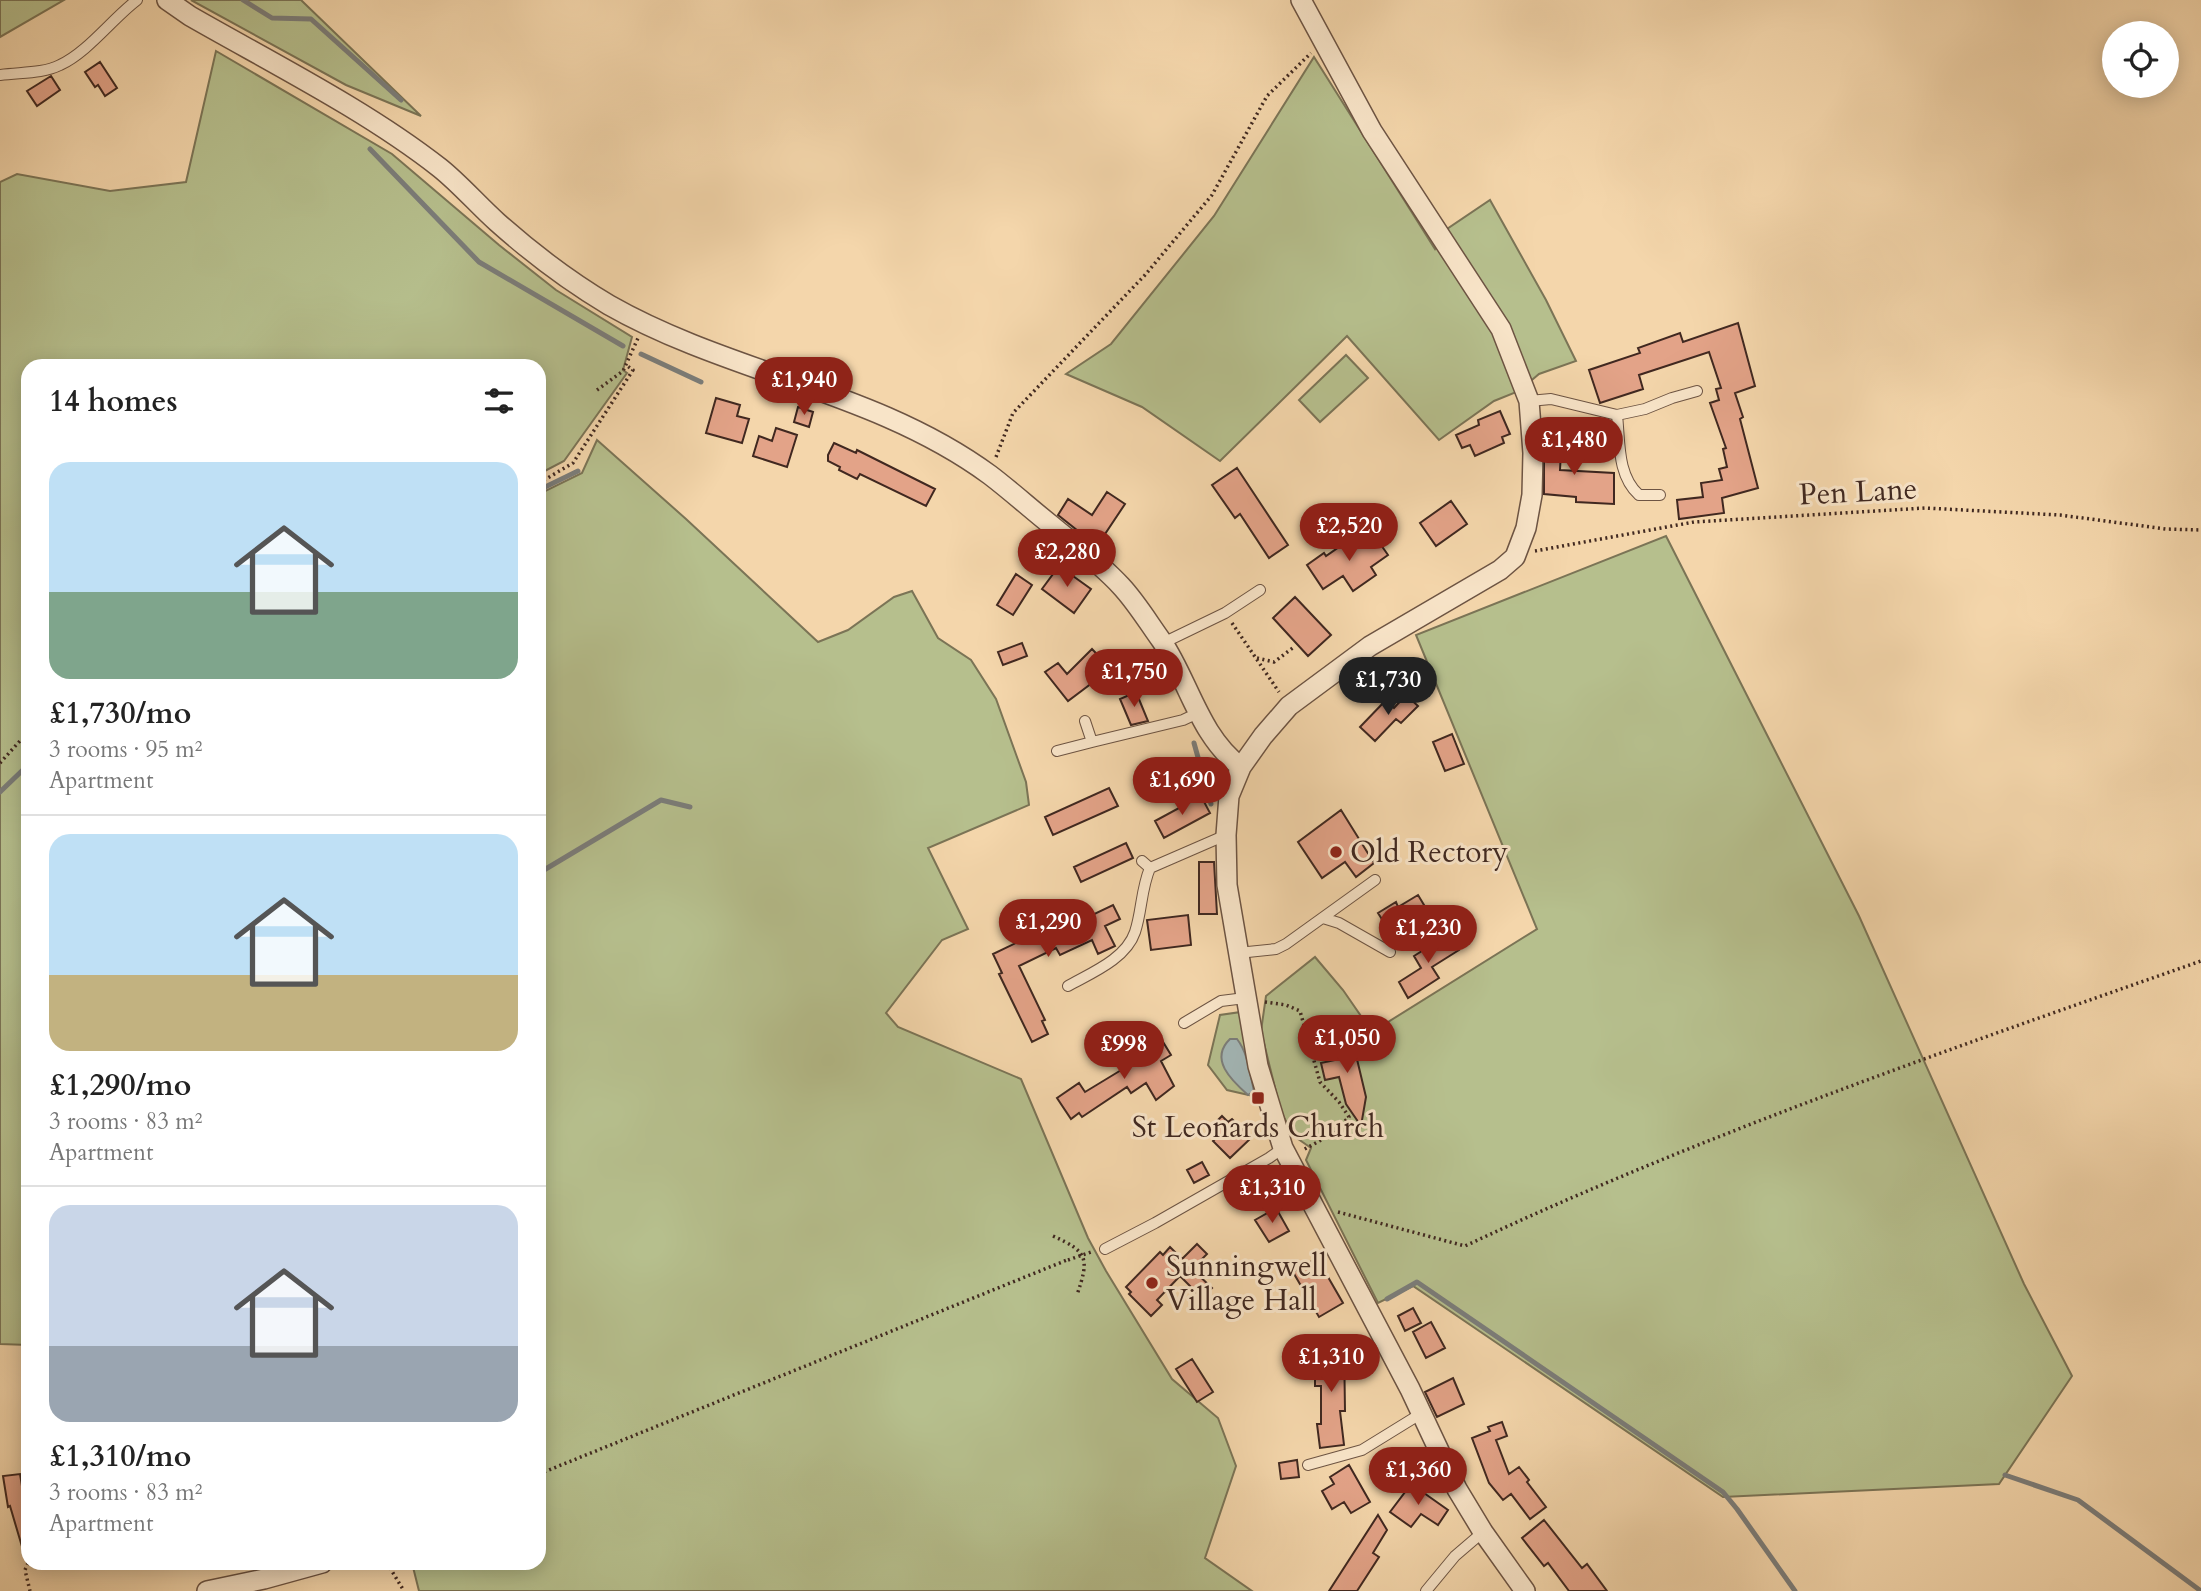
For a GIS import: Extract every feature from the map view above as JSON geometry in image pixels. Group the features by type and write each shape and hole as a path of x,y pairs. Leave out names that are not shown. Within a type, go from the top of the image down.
{"street":[{"path":"166,0 381,126 441,169 496,222 556,273 611,306 692,343 900,422 937,441 989,474 1098,563 1124,589 1163,643 1218,746 1241,767"},
{"path":"1301,0 1372,131 1501,329 1529,401 1533,453 1532,495 1527,528 1519,551 1500,569 1370,646 1289,706 1263,736 1241,767 1229,796 1226,835 1227,885 1245,1002 1266,1097 1286,1153 1422,1413 1457,1489 1483,1532 1525,1591"},
{"path":"207,1591 297,1570"}],"lane":[{"path":"0,75 35,72 60,66 75,56 137,0"},
{"path":"1529,401 1551,399 1617,415 1645,409 1697,391"},
{"path":"1617,415 1624,476 1629,486 1639,495 1660,495"},
{"path":"1163,643 1225,613 1260,590"},
{"path":"1057,751 1183,720 1198,713"},
{"path":"1085,721 1091,742"},
{"path":"1068,986 1121,953 1131,941 1136,931 1146,865 1226,835"},
{"path":"1237,953 1276,949 1375,880"},
{"path":"1323,918 1339,923 1390,952"},
{"path":"1184,1023 1221,1001 1245,1002"},
{"path":"1100,1250 1155,1223 1269,1158 1286,1153"},
{"path":"1308,1465 1362,1450 1422,1413"},
{"path":"1426,1591 1455,1556 1483,1532"}],"path":[{"path":"989,474 1013,413 1145,275 1196,215 1212,195 1267,96 1322,42"},
{"path":"597,390 623,370 639,336"},
{"path":"546,478 573,463 633,370 626,365"},
{"name":"Pen Lane","path":"1519,551 1537,551 1694,522 1913,509 2025,512 2166,529 2201,530"},
{"path":"1225,613 1289,706"},
{"path":"1255,657 1274,662 1294,647"},
{"path":"0,763 21,740"},
{"path":"1320,1219 1338,1212 1465,1247 1562,1201 1843,1088 2201,961"},
{"path":"1245,1002 1286,1005 1300,1011 1320,1083 1339,1102 1349,1117 1332,1134 1286,1153"},
{"path":"1053,1236 1075,1246 1082,1255 1084,1275 1077,1295"},
{"path":"546,1471 1067,1260 1100,1250"},
{"path":"25,1570 30,1591"},
{"path":"391,1570 404,1591"}],"green space":[{"path":"0,0 64,0 0,37"},
{"path":"191,0 301,0 421,116 346,85"},
{"path":"216,51 392,154 556,290 632,337 623,370 627,373 564,461 546,470 546,359 21,359 21,1345 0,1344 0,182 17,174 110,191 186,182"},
{"path":"1314,57 1435,249 1447,229 1490,200 1546,300 1576,361 1539,374 1519,391 1494,401 1439,440 1347,336 1220,461 1142,407 1066,374 1111,344 1214,216"},
{"path":"1346,355 1368,378 1320,422 1299,400"},
{"path":"597,440 818,642 848,630 894,597 912,591 938,638 971,660 996,699 1026,782 1029,805 928,848 968,929 942,940 886,1013 898,1027 1021,1079 1088,1238 1106,1271 1172,1379 1218,1418 1236,1466 1205,1558 1252,1591 419,1591 414,1570 546,1570 546,491 582,473"},
{"path":"1666,536 1859,916 2024,1284 2072,1376 1999,1484 1723,1497 1413,1286 1378,1303 1306,1160 1311,1148 1294,1136 1281,1112 1261,1031 1266,996 1315,957 1343,990 1372,1032 1537,929 1416,635"},
{"path":"1241,1012 1243,1035 1257,1097 1227,1090 1208,1065 1220,1015"}],"shaded area":[{"path":"1230,1039 1237,1039 1246,1057 1254,1091 1248,1095 1229,1076 1222,1062 1224,1047"}],"building":[{"path":"100,62 117,88 105,96 85,72"},
{"path":"51,76 60,90 37,106 27,91"},
{"path":"1738,323 1755,386 1735,393 1743,417 1740,419 1758,488 1722,498 1724,513 1679,519 1677,500 1703,497 1701,483 1722,480 1719,469 1727,467 1723,449 1726,448 1710,403 1719,400 1716,389 1721,388 1709,352 1639,375 1643,389 1600,403 1589,370 1640,353 1638,348 1680,333 1683,342"},
{"path":"716,398 740,405 737,416 749,419 742,443 706,433"},
{"path":"798,407 813,412 809,427 794,422"},
{"path":"1500,411 1510,434 1502,437 1504,443 1475,456 1470,445 1462,448 1456,435 1479,425 1478,420"},
{"path":"776,428 797,435 787,467 753,456 759,436 772,441"},
{"path":"1544,432 1562,433 1560,470 1614,473 1614,504 1576,502 1576,497 1544,494"},
{"path":"834,443 856,453 857,450 935,489 926,506 860,474 857,479 839,470 840,467 828,461"},
{"path":"1237,468 1288,545 1269,558 1240,514 1235,518 1212,485"},
{"path":"1107,492 1125,504 1097,546 1058,515 1068,499 1092,515"},
{"path":"1451,501 1467,524 1436,546 1420,523"},
{"path":"1374,535 1388,555 1371,567 1376,575 1353,591 1343,576 1323,589 1307,565 1352,538 1357,546"},
{"path":"1059,566 1091,589 1074,613 1042,589"},
{"path":"1016,574 1032,585 1013,615 997,605"},
{"path":"1295,597 1331,635 1308,656 1273,618"},
{"path":"1022,643 1027,656 1003,665 998,652"},
{"path":"1092,649 1112,670 1068,701 1045,672 1058,663 1067,674"},
{"path":"1136,692 1148,721 1131,725 1120,699"},
{"path":"1406,695 1418,706 1401,723 1396,719 1375,741 1360,727 1386,700 1394,708"},
{"path":"1452,734 1464,764 1445,771 1433,742"},
{"path":"1109,788 1118,806 1053,835 1045,817"},
{"path":"1201,796 1210,813 1164,838 1155,821"},
{"name":"Old Rectory","path":"1341,810 1374,863 1356,877 1345,862 1322,878 1298,842"},
{"path":"1126,843 1133,858 1081,882 1074,867"},
{"path":"1199,862 1214,862 1217,914 1199,914"},
{"path":"1418,895 1427,910 1407,922 1416,936 1399,946 1378,913 1396,902 1398,907"},
{"path":"1113,905 1120,919 1105,926 1115,946 1098,954 1092,940 1060,955 1056,948 1019,966 1045,1020 1042,1021 1048,1034 1032,1042 999,974 1002,973 993,954 1043,930 1039,920 1053,913 1061,930"},
{"path":"1188,915 1191,945 1151,950 1147,920"},
{"path":"1449,934 1459,950 1432,967 1439,978 1408,998 1399,982 1421,968 1414,956"},
{"path":"1351,1034 1366,1097 1361,1126 1346,1104 1339,1077 1325,1080 1321,1063 1335,1060 1331,1039"},
{"path":"1160,1037 1171,1055 1161,1061 1174,1086 1156,1100 1146,1083 1131,1093 1127,1087 1082,1117 1079,1113 1071,1119 1057,1098 1079,1083 1085,1092 1141,1058 1135,1047"},
{"path":"1222,1116 1228,1122 1232,1119 1251,1138 1230,1158 1207,1131"},
{"path":"1202,1162 1209,1175 1194,1183 1187,1170"},
{"path":"1276,1208 1289,1231 1269,1242 1255,1220"},
{"name":"Sunningwell Village Hall","path":"1197,1244 1207,1254 1192,1269 1212,1288 1202,1298 1180,1276 1157,1300 1162,1305 1151,1316 1129,1294 1131,1292 1126,1287 1160,1252 1163,1255 1170,1247 1182,1259"},
{"path":"1317,1258 1343,1303 1319,1317 1293,1272"},
{"path":"1413,1308 1421,1323 1405,1331 1398,1316"},
{"path":"1431,1322 1445,1348 1426,1358 1413,1332"},
{"path":"1344,1343 1345,1411 1340,1411 1344,1445 1320,1448 1317,1424 1321,1424 1321,1386 1315,1386 1315,1364 1321,1364 1321,1344"},
{"path":"1192,1359 1213,1392 1197,1402 1176,1369"},
{"path":"1453,1378 1464,1404 1437,1417 1425,1392"},
{"path":"1502,1422 1507,1436 1496,1440 1509,1474 1519,1467 1546,1507 1530,1519 1511,1494 1503,1500 1489,1483 1472,1438 1490,1431 1488,1427"},
{"path":"1297,1460 1299,1477 1281,1479 1279,1463"},
{"path":"1349,1465 1370,1502 1351,1513 1344,1502 1332,1509 1322,1491 1334,1484 1330,1477"},
{"path":"20,1474 21,1543 10,1506 8,1507 3,1476"},
{"path":"1407,1481 1448,1510 1438,1525 1421,1514 1411,1527 1390,1512 1405,1492"},
{"path":"1378,1515 1387,1530 1373,1553 1379,1557 1357,1591 1329,1591"},
{"path":"1544,1520 1582,1568 1587,1564 1607,1591 1569,1591 1548,1563 1544,1566 1522,1538"}],"waterway":[{"path":"243,0 272,18 311,19 401,100"},
{"path":"370,149 479,262 623,346"},
{"path":"641,354 701,382"},
{"path":"546,487 578,471"},
{"path":"1194,743 1211,804"},
{"path":"0,792 21,772"},
{"path":"546,869 661,800 690,807"},
{"path":"1387,1299 1417,1282 1723,1492 1795,1591"},
{"path":"2005,1475 2078,1500 2201,1591"}],"place":[{"name":"Old Rectory","path":"1336,852"},
{"name":"St Leonards Church","path":"1258,1098"},
{"name":"Sunningwell Village Hall","path":"1152,1283"}]}
